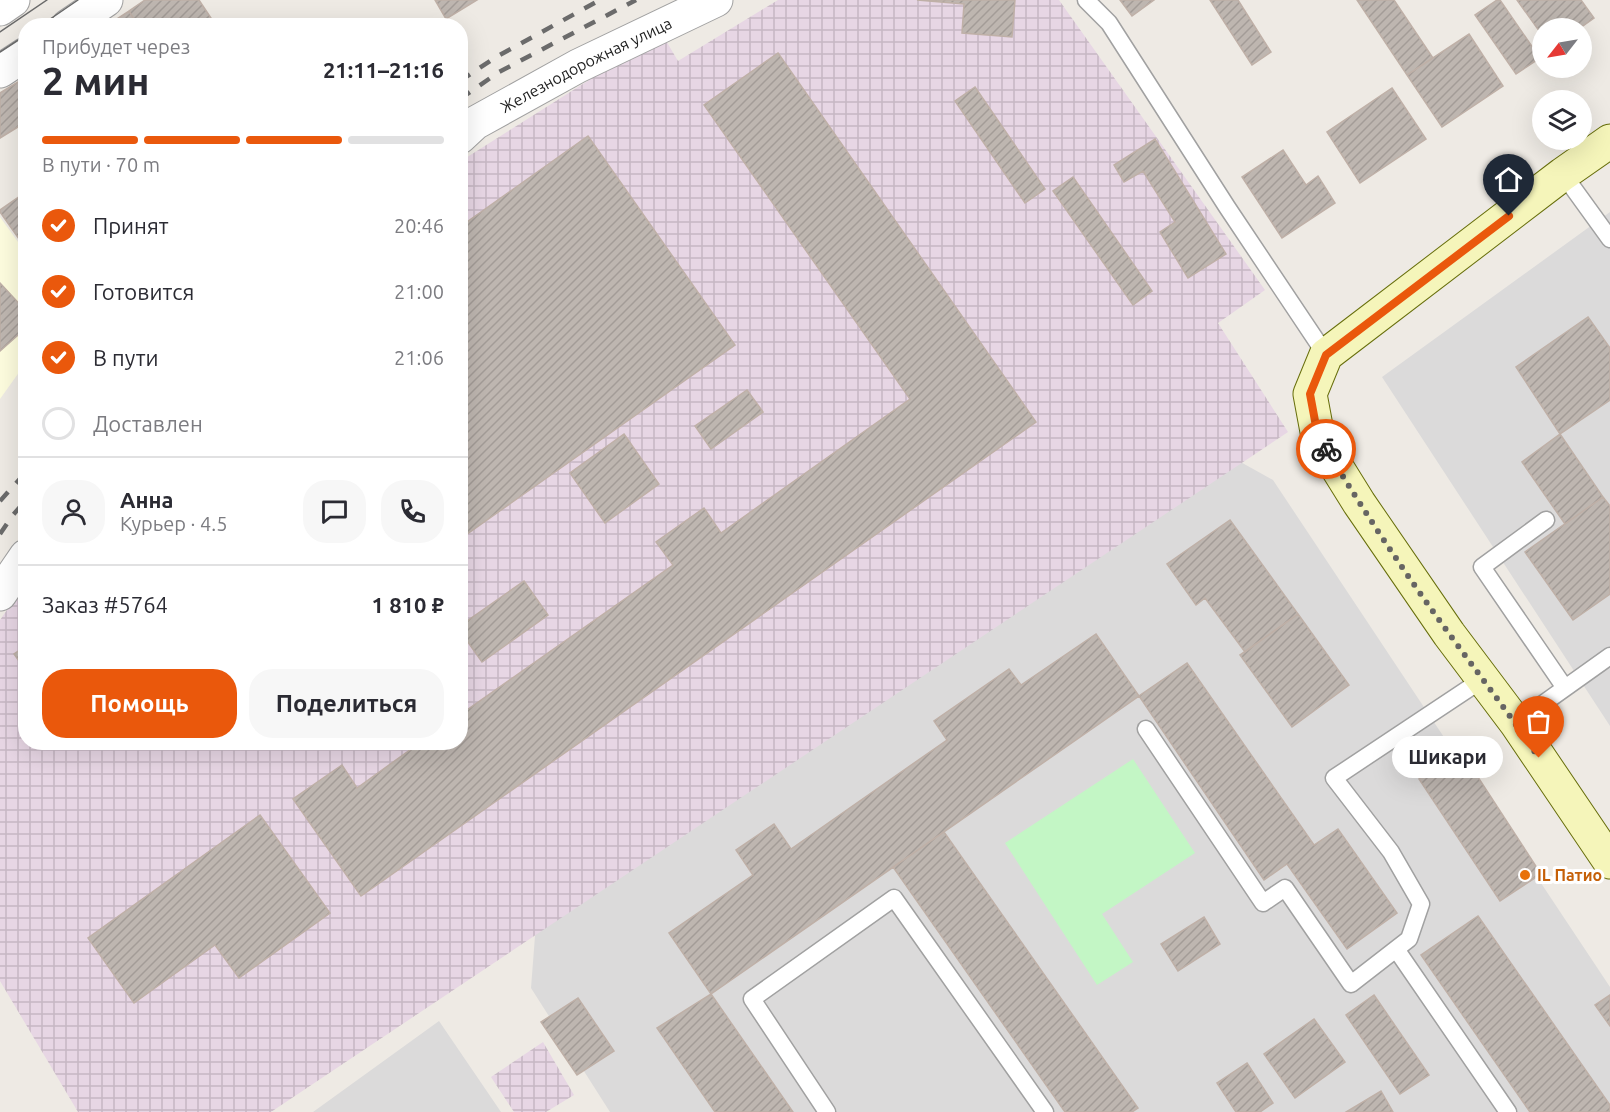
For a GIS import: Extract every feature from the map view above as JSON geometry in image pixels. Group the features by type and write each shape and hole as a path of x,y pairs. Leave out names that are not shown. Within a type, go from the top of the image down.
{"main road":[{"path":"1610,141 1563,174 1326,355 1310,394 1318,437 1372,522 1449,634 1516,723 1610,862"}],"street":[{"path":"0,9 13,0"},
{"path":"80,18 106,0"},
{"name":"Железнодорожная улица","path":"468,130 475,123 578,66 716,0"},
{"path":"0,71 18,59"},
{"path":"0,594 18,568"}],"lane":[{"path":"1086,0 1109,23 1227,207 1326,355"},
{"path":"1563,174 1610,239"},
{"path":"1546,520 1482,567 1565,688"},
{"path":"1516,723 1610,656"},
{"path":"1146,729 1263,903 1285,888 1351,984 1409,939 1421,903 1391,852 1334,777 1483,679"},
{"path":"827,1112 752,999 894,898 1045,1112"},
{"path":"1396,949 1508,1112"}],"shaded area":[{"path":"778,0 1059,0 1265,290 1218,323 1288,432 271,1112 78,1112 0,981 0,620 18,594 18,750 468,750 468,157 662,34 678,61"},
{"path":"1610,212 1610,726 1382,377"},
{"path":"0,217 18,242 18,374 0,399"},
{"path":"1219,450 1273,480 1610,987 1610,1112 610,1112 531,988 536,923"},
{"path":"439,1021 501,1112 313,1112"},
{"path":"543,1042 574,1095 546,1112 514,1112 491,1077"}],"green space":[{"path":"1133,759 1195,853 1102,914 1133,962 1097,985 1005,843"}],"building":[{"path":"145,0 199,0 211,18 133,18 129,11"},
{"path":"435,0 477,0 448,18 445,18"},
{"path":"917,0 1015,0 1012,37 962,33 964,4"},
{"path":"1120,0 1154,0 1132,16"},
{"path":"1210,0 1238,0 1271,52 1252,65"},
{"path":"1357,0 1394,0 1433,58 1407,75"},
{"path":"1500,0 1532,46 1532,63 1516,74 1475,15"},
{"path":"1517,0 1581,0 1594,18 1532,18 1532,21"},
{"path":"129,11 133,18 118,18"},
{"path":"1469,34 1503,86 1442,127 1407,75"},
{"path":"778,53 1036,422 361,896 293,799 342,765 357,788 410,750 468,750 468,709 673,565 656,542 704,508 721,533 910,399 704,105"},
{"path":"18,82 18,127 0,138 0,93"},
{"path":"975,87 1045,189 1025,203 955,101"},
{"path":"1392,88 1426,139 1360,183 1327,132"},
{"path":"588,136 735,345 468,533 468,221"},
{"path":"1155,139 1226,254 1188,278 1160,232 1175,222 1143,171 1124,182 1114,165"},
{"path":"1283,150 1306,185 1318,176 1335,203 1282,238 1242,177"},
{"path":"1073,177 1152,291 1133,305 1053,191"},
{"path":"18,198 18,238 0,212"},
{"path":"0,283 18,302 18,335 0,351"},
{"path":"1588,317 1610,348 1610,400 1560,434 1516,367"},
{"path":"747,390 763,412 711,449 695,426"},
{"path":"624,434 659,484 605,523 570,473"},
{"path":"1560,434 1603,497 1565,524 1522,462"},
{"path":"1603,497 1610,506 1610,594 1573,620 1525,552"},
{"path":"1230,520 1298,614 1245,652 1205,598 1196,605 1167,564"},
{"path":"524,581 548,615 482,662 468,642 468,620"},
{"path":"1298,614 1349,685 1292,727 1240,655"},
{"path":"1096,634 1139,696 711,994 669,933 753,875 736,850 774,824 791,849 947,740 934,721 1009,669 1021,685"},
{"path":"1187,663 1314,845 1338,829 1397,913 1347,949 1287,864 1264,880 1139,696"},
{"path":"1461,751 1541,874 1500,901 1419,779"},
{"path":"260,815 330,913 239,978 215,945 134,1003 88,938"},
{"path":"944,832 1138,1108 1132,1112 1065,1112 893,867"},
{"path":"1478,916 1610,1105 1610,1112 1530,1112 1421,955"},
{"path":"1204,917 1220,944 1178,971 1161,944"},
{"path":"711,994 793,1112 715,1112 657,1028"},
{"path":"1374,995 1429,1075 1400,1094 1346,1015"},
{"path":"1610,995 1610,1026 1595,1005"},
{"path":"578,998 614,1051 577,1075 541,1022"},
{"path":"1314,1019 1345,1062 1295,1098 1264,1054"},
{"path":"1247,1063 1273,1103 1260,1112 1236,1112 1217,1083"},
{"path":"1381,1091 1393,1112 1346,1112"}],"tram line":[{"path":"21,18 47,0"},
{"path":"52,18 78,0"},
{"path":"0,32 18,20"},
{"path":"0,52 18,40"}],"railway":[{"path":"468,76 496,57 600,0"},
{"path":"468,93 499,72 636,0"},
{"path":"0,501 18,481"},
{"path":"0,534 18,509"}],"way so far":[{"path":"1326,449 1359,503 1449,634 1516,723 1539,758"}],"place":[{"name":"Шикари","path":"1539,758"},
{"name":"IL Патио","path":"1525,875"}],"route":[{"path":"1326,449 1318,437 1310,394 1326,355 1509,216"}]}
